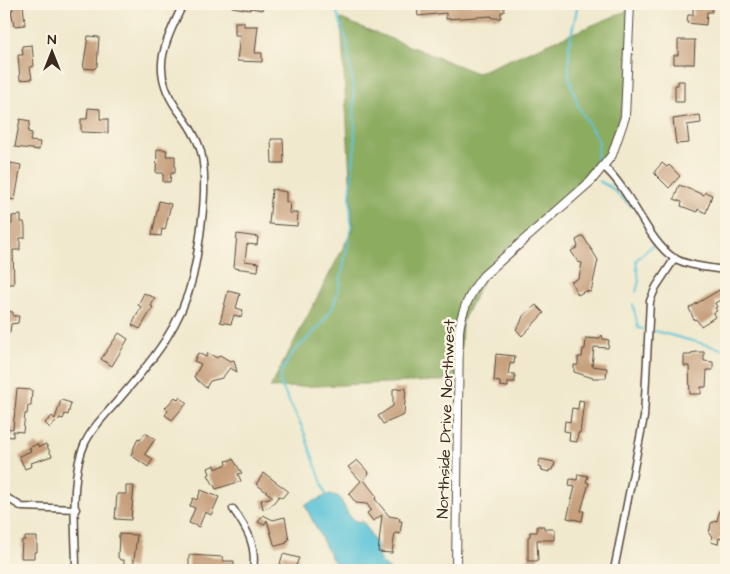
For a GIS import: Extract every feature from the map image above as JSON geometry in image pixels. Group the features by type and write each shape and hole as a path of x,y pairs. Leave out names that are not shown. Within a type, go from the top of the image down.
{"street":[{"path":"76,570 77,469 86,442 96,426 164,344 181,312 192,277 204,183 204,163 195,135 165,90 161,65 165,45 183,4"},
{"name":"Northside Drive Northwest","path":"456,570 458,350 463,310 475,287 484,276 604,168 618,144 625,117 630,4"},
{"path":"604,168 619,182 656,239 675,258 726,270"},
{"path":"614,570 644,417 648,371 650,301 656,287 675,258"},
{"path":"4,496 22,507 76,510"},
{"path":"233,509 253,542 253,570"}],"green space":[{"path":"629,10 629,77 610,158 563,206 493,260 462,322 459,380 270,388 353,229 341,19 477,73"}],"water":[{"path":"330,494 339,497 350,517 359,523 362,521 377,545 377,553 380,560 391,570 341,570 332,559 305,505"}],"building":[{"path":"12,4 23,4 25,25 14,26 11,10 13,10"},
{"path":"232,4 263,4 262,10 251,8 250,10 232,7"},
{"path":"417,4 426,4 426,6 504,4 504,12 501,12 501,18 492,18 492,16 446,19 446,13 418,16"},
{"path":"693,4 712,4 712,12 707,12 706,25 687,23 688,15 693,15"},
{"path":"235,22 244,22 244,26 258,26 255,53 262,53 262,62 237,61 240,35 235,35"},
{"path":"88,36 99,37 97,66 94,69 83,68"},
{"path":"678,40 695,40 694,64 674,64 674,55 678,55"},
{"path":"32,45 34,66 30,67 32,79 20,80 18,55 23,55 22,46"},
{"path":"678,81 684,81 684,102 675,102 675,85 678,85"},
{"path":"88,108 100,109 100,119 108,119 108,133 81,132 81,119 87,119"},
{"path":"700,115 701,123 687,125 689,143 676,144 673,119"},
{"path":"20,119 30,121 28,132 32,133 30,141 40,142 39,150 15,147"},
{"path":"271,139 283,139 284,163 272,163"},
{"path":"157,149 167,150 166,156 175,156 175,173 171,173 170,182 163,182 163,173 156,173"},
{"path":"11,163 21,165 15,200 4,198 5,178 9,175"},
{"path":"662,163 667,167 669,165 680,176 669,188 655,174 655,171"},
{"path":"679,185 704,195 705,192 712,195 706,213 698,209 697,212 681,206 682,202 674,199"},
{"path":"272,189 286,192 286,202 290,202 289,213 298,213 297,226 269,224"},
{"path":"159,201 171,204 165,230 162,229 161,236 152,235"},
{"path":"21,215 21,222 24,222 25,227 25,238 20,238 20,250 13,250 14,284 4,284 4,260 7,260 5,233 7,233 9,224 12,224 12,216"},
{"path":"237,234 258,237 257,245 247,244 245,261 259,263 258,271 234,268"},
{"path":"583,236 598,260 591,292 585,291 578,295 571,282 579,278 582,263 578,262 571,251 578,247 576,240"},
{"path":"721,289 725,297 715,303 717,311 713,313 715,317 701,326 696,319 694,320 689,308"},
{"path":"228,291 240,294 236,308 243,310 241,317 234,315 231,324 220,322"},
{"path":"144,293 155,298 151,306 153,307 140,329 132,325 141,307 138,305"},
{"path":"536,305 544,313 522,336 516,329 523,316"},
{"path":"4,311 13,312 13,316 19,316 18,323 11,324 10,333 4,332"},
{"path":"119,333 128,339 112,366 101,359"},
{"path":"602,335 603,339 609,340 608,348 594,347 592,366 607,368 606,378 593,378 574,372 574,365 578,365 578,357 582,357 583,349 585,349 586,338 599,339"},
{"path":"704,352 704,361 713,362 713,370 707,370 706,387 701,387 701,394 690,394 689,366 684,366 684,355 691,355 691,353"},
{"path":"198,353 206,357 208,353 217,358 220,355 230,361 234,360 237,372 230,368 222,378 210,381 206,388 194,377 201,364 194,361"},
{"path":"496,354 515,356 514,364 510,363 508,374 515,374 515,382 508,382 508,387 500,386 500,382 494,381"},
{"path":"406,388 404,415 383,424 378,416 393,406 393,389"},
{"path":"17,389 32,390 31,406 28,406 27,414 25,414 23,432 13,431 13,437 4,436 4,428 13,429"},
{"path":"175,397 178,400 180,397 187,403 172,420 165,415 168,411 165,408"},
{"path":"61,400 71,403 68,415 65,414 63,419 60,418 50,428 45,423 52,416 55,419"},
{"path":"579,400 584,401 580,433 578,433 577,442 569,441 570,432 564,431 565,421 570,422 572,408 578,409"},
{"path":"145,433 155,439 145,454 153,459 148,467 131,455 138,438 140,440"},
{"path":"37,444 39,447 46,444 52,456 31,463 32,466 25,469 19,456 31,451 29,448"},
{"path":"233,459 242,473 238,474 241,481 216,489 208,475 210,474 208,468 215,465 216,469 227,464 226,461"},
{"path":"540,459 555,462 553,470 550,470 550,472 541,470 542,468 538,467"},
{"path":"357,460 369,473 364,480 377,497 375,499 389,516 400,518 399,521 402,521 400,534 395,533 392,553 378,552 382,515 373,521 367,513 371,510 367,504 356,503 349,494 361,481 348,467"},
{"path":"264,473 288,491 282,498 279,496 270,507 263,509 261,500 273,497 256,484"},
{"path":"578,474 588,476 586,482 589,483 581,511 584,511 582,521 567,518 575,487 569,486 570,479 577,480"},
{"path":"126,486 134,486 131,520 115,519 117,494 126,494"},
{"path":"201,490 219,497 211,515 205,512 199,527 189,523 195,508 190,506 193,498 197,500"},
{"path":"719,511 726,512 726,526 723,539 719,538 718,544 711,542 712,536 709,534 711,523 717,521"},
{"path":"263,515 273,520 285,517 289,540 286,541 287,543 276,546 274,544 267,520 264,525 258,522"},
{"path":"537,526 544,526 544,529 555,529 555,540 537,540 538,561 528,561 528,537 530,532 537,532"},
{"path":"119,534 137,535 133,568 124,567 124,560 120,560 118,557"},
{"path":"25,537 37,537 37,552 34,552 34,558 21,558 22,540 25,540"},
{"path":"283,554 299,558 294,570 278,570"},
{"path":"189,555 223,557 223,561 234,561 234,568 189,570"}],"waterway":[{"path":"326,495 303,429 280,383 281,373 291,355 320,326 332,309 339,289 351,227 350,196 355,145 354,93 347,42 334,4"},
{"path":"578,4 569,45 569,76 578,106 599,142 595,168"},
{"path":"599,181 610,187 631,206"},
{"path":"636,292 639,281 636,260 654,244 651,239"},
{"path":"633,304 638,328 643,329"},
{"path":"655,331 726,350"}]}
